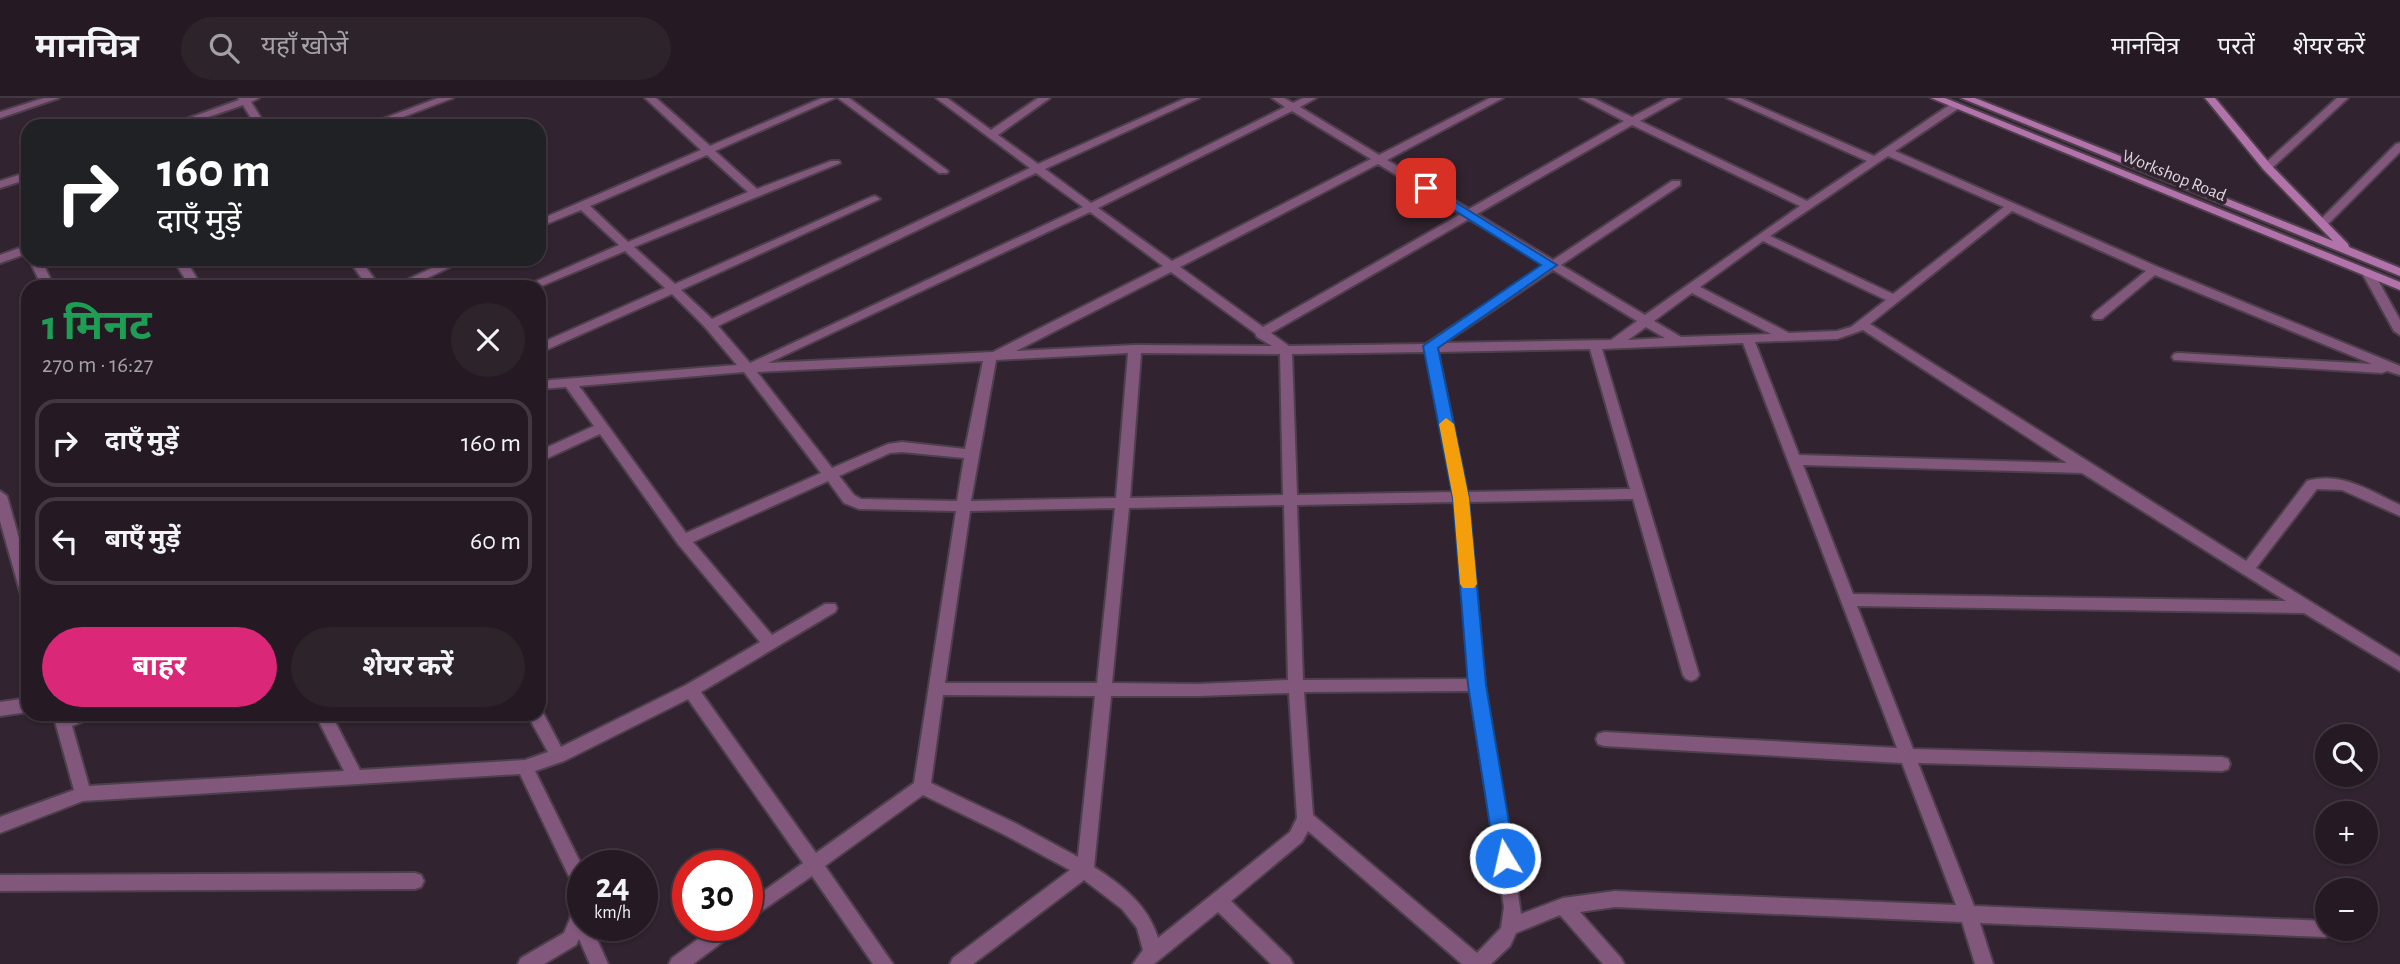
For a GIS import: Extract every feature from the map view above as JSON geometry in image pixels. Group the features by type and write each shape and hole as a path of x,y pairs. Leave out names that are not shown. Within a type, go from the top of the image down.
{"main road":[{"name":"Workshop Road","path":"1936,98 2400,286"},
{"name":"Workshop Road","path":"1966,98 1983,101 2400,272"},
{"path":"2210,98 2267,167 2368,273"}],"street":[{"path":"0,115 54,98"},
{"path":"389,119 448,98"},
{"path":"650,98 755,193"},
{"path":"546,221 830,98"},
{"path":"843,98 943,171"},
{"path":"941,98 1286,350"},
{"path":"991,135 1045,98"},
{"path":"710,326 1038,169 1194,98"},
{"path":"1277,98 1682,343"},
{"path":"747,368 1091,207 1311,98"},
{"path":"990,358 1498,98"},
{"path":"1585,98 1809,206"},
{"path":"1261,334 1631,121 1676,98"},
{"path":"1732,98 1876,161"},
{"path":"2267,167 2343,98"},
{"path":"191,119 247,99 257,119"},
{"path":"1613,345 1762,236 1955,106"},
{"path":"2322,224 2400,146"},
{"path":"1888,152 2154,270 2399,370"},
{"path":"546,280 755,193 835,163"},
{"path":"0,185 21,178"},
{"path":"1430,346 1676,183"},
{"path":"546,346 875,199"},
{"path":"583,205 625,247 675,289 710,326 747,368 849,499 859,504 964,506 1638,494"},
{"path":"546,385 747,368 1135,349 1286,350 1613,345 1837,335 1855,330 1892,298 2011,207"},
{"path":"1762,236 1892,298"},
{"path":"0,259 21,252"},
{"path":"414,280 445,266"},
{"path":"2098,316 2154,270"},
{"path":"2368,273 2400,331"},
{"path":"1692,288 1789,338"},
{"path":"1861,324 2085,468 2400,664"},
{"path":"1748,340 1968,914 1984,964"},
{"path":"1595,345 1691,675"},
{"path":"1305,818 1477,964 1506,938 1512,926 1513,907 1477,685 1461,498 1430,346"},
{"path":"960,964 1085,869 1124,502 1135,349"},
{"path":"1147,959 1276,855 1296,836 1305,818 1296,686 1286,350"},
{"path":"2178,357 2399,370"},
{"path":"763,900 922,787 971,454 990,358"},
{"path":"570,383 683,540 771,644"},
{"path":"546,454 602,428"},
{"path":"683,540 888,449 902,447 971,454"},
{"path":"1794,460 2085,468"},
{"path":"2247,570 2312,485 2320,481 2339,484 2400,511"},
{"path":"0,495 3,522 21,565"},
{"path":"1847,600 2306,607"},
{"path":"0,825 83,794 525,767 558,756 691,690 830,608"},
{"path":"938,689 1477,685"},
{"path":"691,690 811,865 884,964"},
{"path":"0,709 21,706"},
{"path":"63,721 83,794"},
{"path":"327,721 356,778"},
{"path":"539,721 558,756"},
{"path":"1604,739 1907,756 2222,764"},
{"path":"525,767 567,855"},
{"path":"922,787 1085,869 1126,902 1144,923 1147,959"},
{"path":"0,883 415,881"},
{"path":"1512,926 1563,906 1615,899 2315,929"},
{"path":"1218,900 1284,964"},
{"path":"1563,906 1615,964"},
{"path":"527,964 567,941"},
{"path":"589,941 599,964"},
{"path":"678,964 709,941"}],"slow traffic":[{"path":"1446,424 1461,498 1469,584"}],"route":[{"path":"1426,188 1550,265 1430,346 1461,498 1477,685 1505,858"}]}
